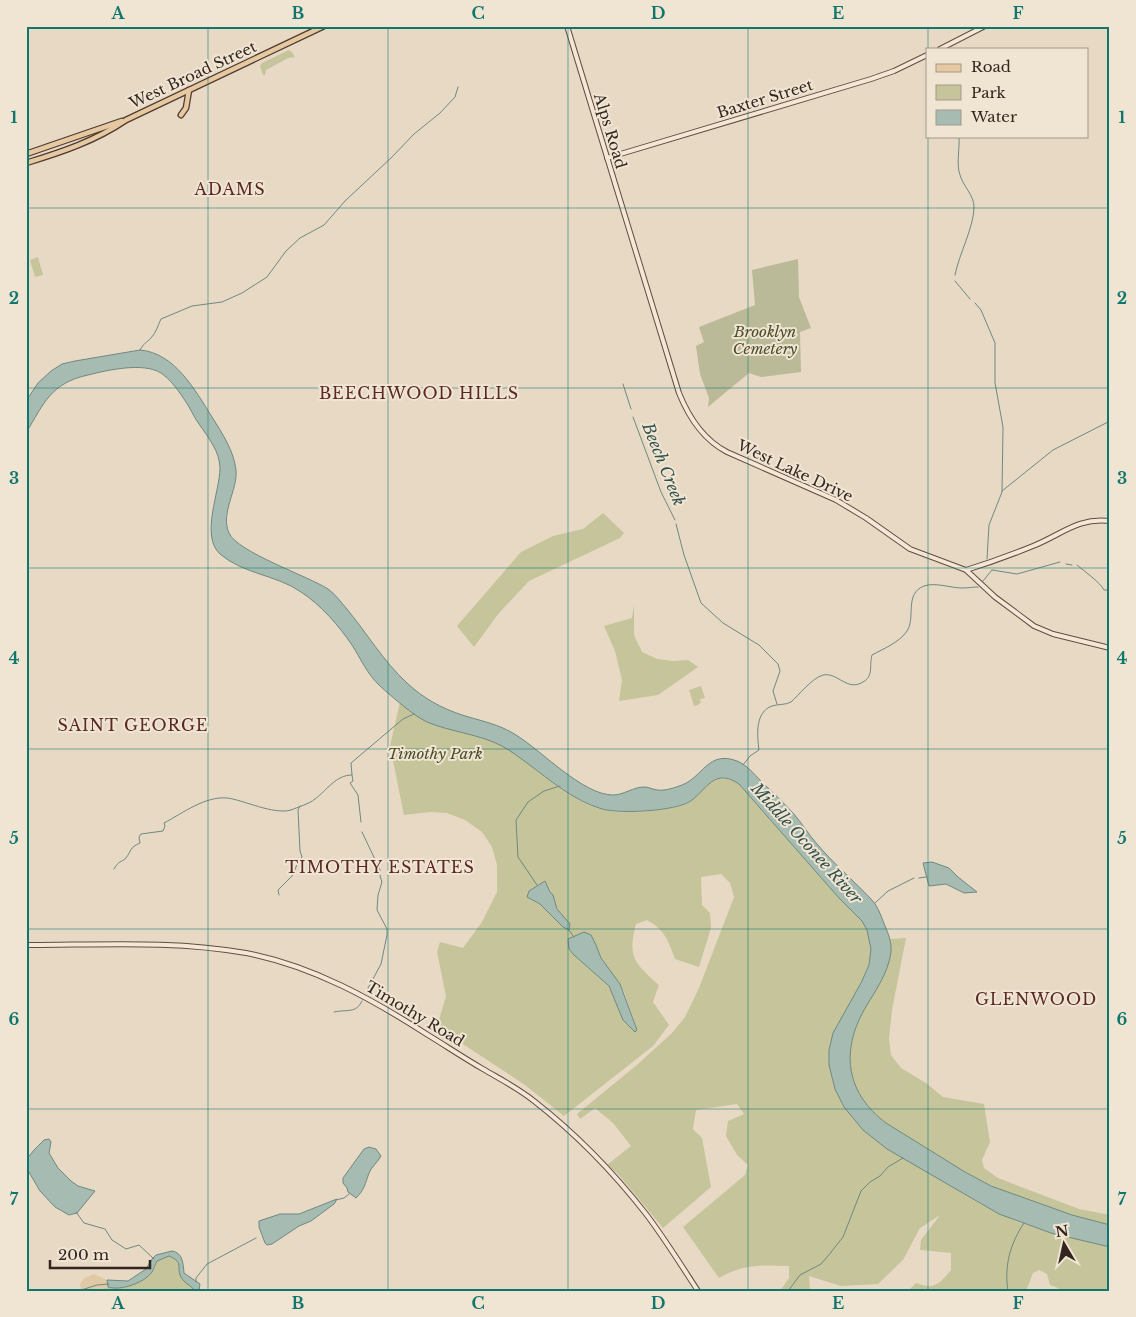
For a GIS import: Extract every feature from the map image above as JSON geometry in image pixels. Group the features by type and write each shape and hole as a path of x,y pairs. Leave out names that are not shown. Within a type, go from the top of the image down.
{"main road":[{"name":"West Broad Street","path":"26,163 100,136 126,120 324,26"},
{"name":"Alps Road","path":"567,26 632,242"},
{"path":"942,48 985,26"},
{"name":"Baxter Street","path":"607,158 871,79 894,71 926,55"},
{"path":"181,114 186,108 189,90"},
{"name":"West Broad Street","path":"26,154 126,120"},
{"path":"52,146 55,154"},
{"name":"West Lake Drive","path":"632,242 679,394 686,410 705,436 715,445 836,500 866,518 910,549 966,570 1009,608 1034,626 1053,634 1110,648"},
{"path":"966,570 1034,546 1082,523 1098,520 1110,521"},
{"path":"976,578 980,565"},
{"name":"Timothy Road","path":"26,945 184,945 246,953 291,965 355,991 391,1011 535,1102 586,1147 621,1184 663,1237 698,1291"}],"green space":[{"path":"289,50 295,57 288,58 266,70 265,75 263,75 260,66 262,63"},
{"path":"38,257 43,275 35,277 30,260"},
{"name":"Brooklyn Cemetery","path":"798,259 799,297 811,328 800,332 801,372 761,377 749,373 708,407 709,398 700,374 696,346 704,342 699,327 755,305 752,270"},
{"path":"603,513 624,533 620,538 529,581 499,613 474,647 457,626 521,552 553,536 583,529"},
{"path":"634,605 634,635 642,652 657,659 688,660 698,667 658,695 619,701 622,680 615,651 604,626 632,618"},
{"path":"701,686 705,698 700,699 701,702 694,706 689,690"},
{"name":"Timothy Park","path":"400,702 417,716 428,722 486,739 504,747 571,796 601,809 632,812 682,806 690,802 714,781 729,779 739,784 839,898 863,922 869,934 871,949 869,965 829,1050 891,1151 982,1205 1018,1222 1110,1247 1110,1291 1058,1291 1058,1288 1050,1285 1047,1274 1039,1270 1033,1273 1026,1291 908,1291 916,1283 932,1286 940,1282 951,1270 951,1253 920,1250 921,1240 940,1215 920,1228 903,1260 878,1284 841,1286 809,1276 810,1291 780,1291 789,1278 789,1266 745,1268 719,1278 683,1227 745,1175 748,1165 737,1155 726,1136 728,1121 744,1114 737,1104 696,1110 693,1129 702,1138 711,1187 663,1228 618,1174 607,1165 631,1146 613,1123 595,1108 580,1119 577,1114 638,1064 672,1033 685,1017 699,988 734,897 730,883 721,874 701,877 702,905 710,913 711,928 699,967 675,959 665,936 653,924 647,920 636,924 632,945 635,959 644,971 659,985 653,1002 669,1025 653,1046 564,1116 525,1085 437,1027 446,996 437,952 440,942 463,948 482,922 497,892 497,865 492,847 482,832 465,820 447,813 430,812 404,815 390,746","holes":["544,881 560,913 564,917 563,927 540,904 527,897 529,891","596,945 601,958 624,992 637,1029 604,980 569,949"]},
{"path":"906,938 892,1010 889,1039 891,1055 901,1068 926,1083 943,1097 984,1104 990,1142 982,1160 984,1168 998,1178 1079,1209 1110,1215 1110,1225 1067,1214 996,1188 965,1172 886,1123 863,1100 856,1087 850,1059 855,1029 886,969 889,960 890,939"},
{"path":"169,1256 180,1264 179,1269 184,1281 191,1285 195,1291 95,1291 108,1287 113,1288 148,1274 153,1271 157,1261"}],"sand":[{"path":"94,1274 107,1280 108,1287 95,1291 81,1291 80,1284 84,1278"}],"water":[{"name":"Middle Oconee River","path":"140,350 164,358 183,374 227,442 236,470 227,518 229,533 245,548 259,556 331,591 354,617 390,666 426,698 454,712 510,731 576,780 601,793 617,795 644,787 657,790 673,788 689,781 706,766 719,759 737,761 750,770 793,813 823,851 873,901 877,906 889,936 891,952 887,968 856,1026 852,1042 851,1072 863,1099 873,1112 886,1123 991,1186 1072,1215 1110,1225 1110,1247 1051,1233 999,1214 887,1149 863,1130 844,1107 835,1089 829,1065 829,1050 833,1033 869,965 871,949 867,930 862,921 839,898 739,784 722,778 709,784 685,804 656,810 610,811 582,801 572,795 502,746 427,722 416,715 375,681 352,645 316,603 292,586 229,561 214,546 211,525 219,478 218,456 186,402 168,378 161,373 145,368 125,368 88,375 65,383 50,396 26,433 26,401 38,383 51,371 62,364"},
{"path":"932,862 949,868 977,892 964,893 946,884 929,886 923,863"},
{"path":"545,881 553,895 557,909 570,924 569,930 563,927 540,904 527,897 529,891"},
{"path":"584,932 591,935 601,958 620,984 637,1030 635,1032 623,1020 609,986 569,949 568,939"},
{"path":"49,1139 51,1142 49,1153 58,1168 78,1186 95,1191 77,1213 69,1215 55,1207 40,1191 26,1167 26,1160 34,1150 44,1140"},
{"path":"369,1147 376,1149 381,1156 370,1171 363,1189 356,1198 348,1192 343,1183 343,1178 364,1149"},
{"path":"337,1199 334,1204 311,1221 299,1226 272,1244 267,1245 265,1243 259,1227 259,1221 280,1214 299,1214"},
{"path":"172,1251 180,1256 183,1262 184,1273 200,1284 199,1291 195,1291 183,1280 179,1273 179,1264 169,1256 157,1261 152,1272 144,1280 126,1287 108,1287 107,1280 128,1281 146,1269 156,1255"}],"waterway":[{"path":"140,350 153,336 161,319 192,306 222,302 242,293 267,277 286,251 300,238 324,225 345,201 414,134 440,113 455,97 458,87"},
{"path":"955,275 972,223 974,207 972,198 961,179 959,171 959,138"},
{"path":"955,281 970,299"},
{"path":"975,303 981,310 995,343 995,383 1003,427 1002,492 989,525 987,559"},
{"name":"Beech Creek","path":"623,384 631,409"},
{"name":"Beech Creek","path":"633,417 661,492 675,520"},
{"path":"1002,491 1053,450 1110,421"},
{"name":"Beech Creek","path":"676,524 684,555 701,603 723,623 759,645 778,664 780,671 773,691 777,704"},
{"path":"992,570 1017,574 1060,562"},
{"path":"1066,564 1072,565"},
{"path":"1077,565 1096,580 1104,590 1110,590"},
{"path":"983,581 992,570"},
{"path":"743,765 750,756 759,750 758,725 766,709 791,702 810,683 823,675 833,676 852,685 866,680 870,673 872,655 896,642 907,631 911,619 912,600 918,590 928,585 962,588 978,587"},
{"path":"114,869 126,858 132,848 140,843 139,837 141,834 163,831 164,823 202,802 227,798 276,811 291,810 310,802 336,780 352,775 351,763 403,719 414,714"},
{"path":"352,775 353,781 350,783 358,795 361,822"},
{"path":"537,885 518,857 516,820 528,802 544,791 560,786"},
{"path":"279,895 278,890 293,875 302,857 298,810 300,806"},
{"path":"362,832 380,870 382,882 378,895 377,910 387,929 381,964 367,990"},
{"path":"919,878 926,877"},
{"path":"875,903 888,891 914,878"},
{"path":"568,929 574,937"},
{"path":"334,1012 357,1008 362,1001"},
{"path":"788,1291 800,1275 821,1264 843,1237 861,1191 888,1167 903,1158"},
{"path":"336,1200 344,1198 349,1194"},
{"path":"76,1212 84,1223 105,1229 112,1240 126,1249 139,1245 154,1259"},
{"path":"1008,1291 1007,1273 1009,1256 1015,1239 1024,1223"},
{"path":"196,1282 196,1278 207,1264 256,1238"},
{"path":"78,1291 97,1285 109,1284"}],"district":[{"name":"ADAMS","path":"230,189"},
{"name":"BEECHWOOD HILLS","path":"419,393"},
{"name":"SAINT GEORGE","path":"133,725"},
{"name":"TIMOTHY ESTATES","path":"380,867"},
{"name":"GLENWOOD","path":"1036,999"}]}
